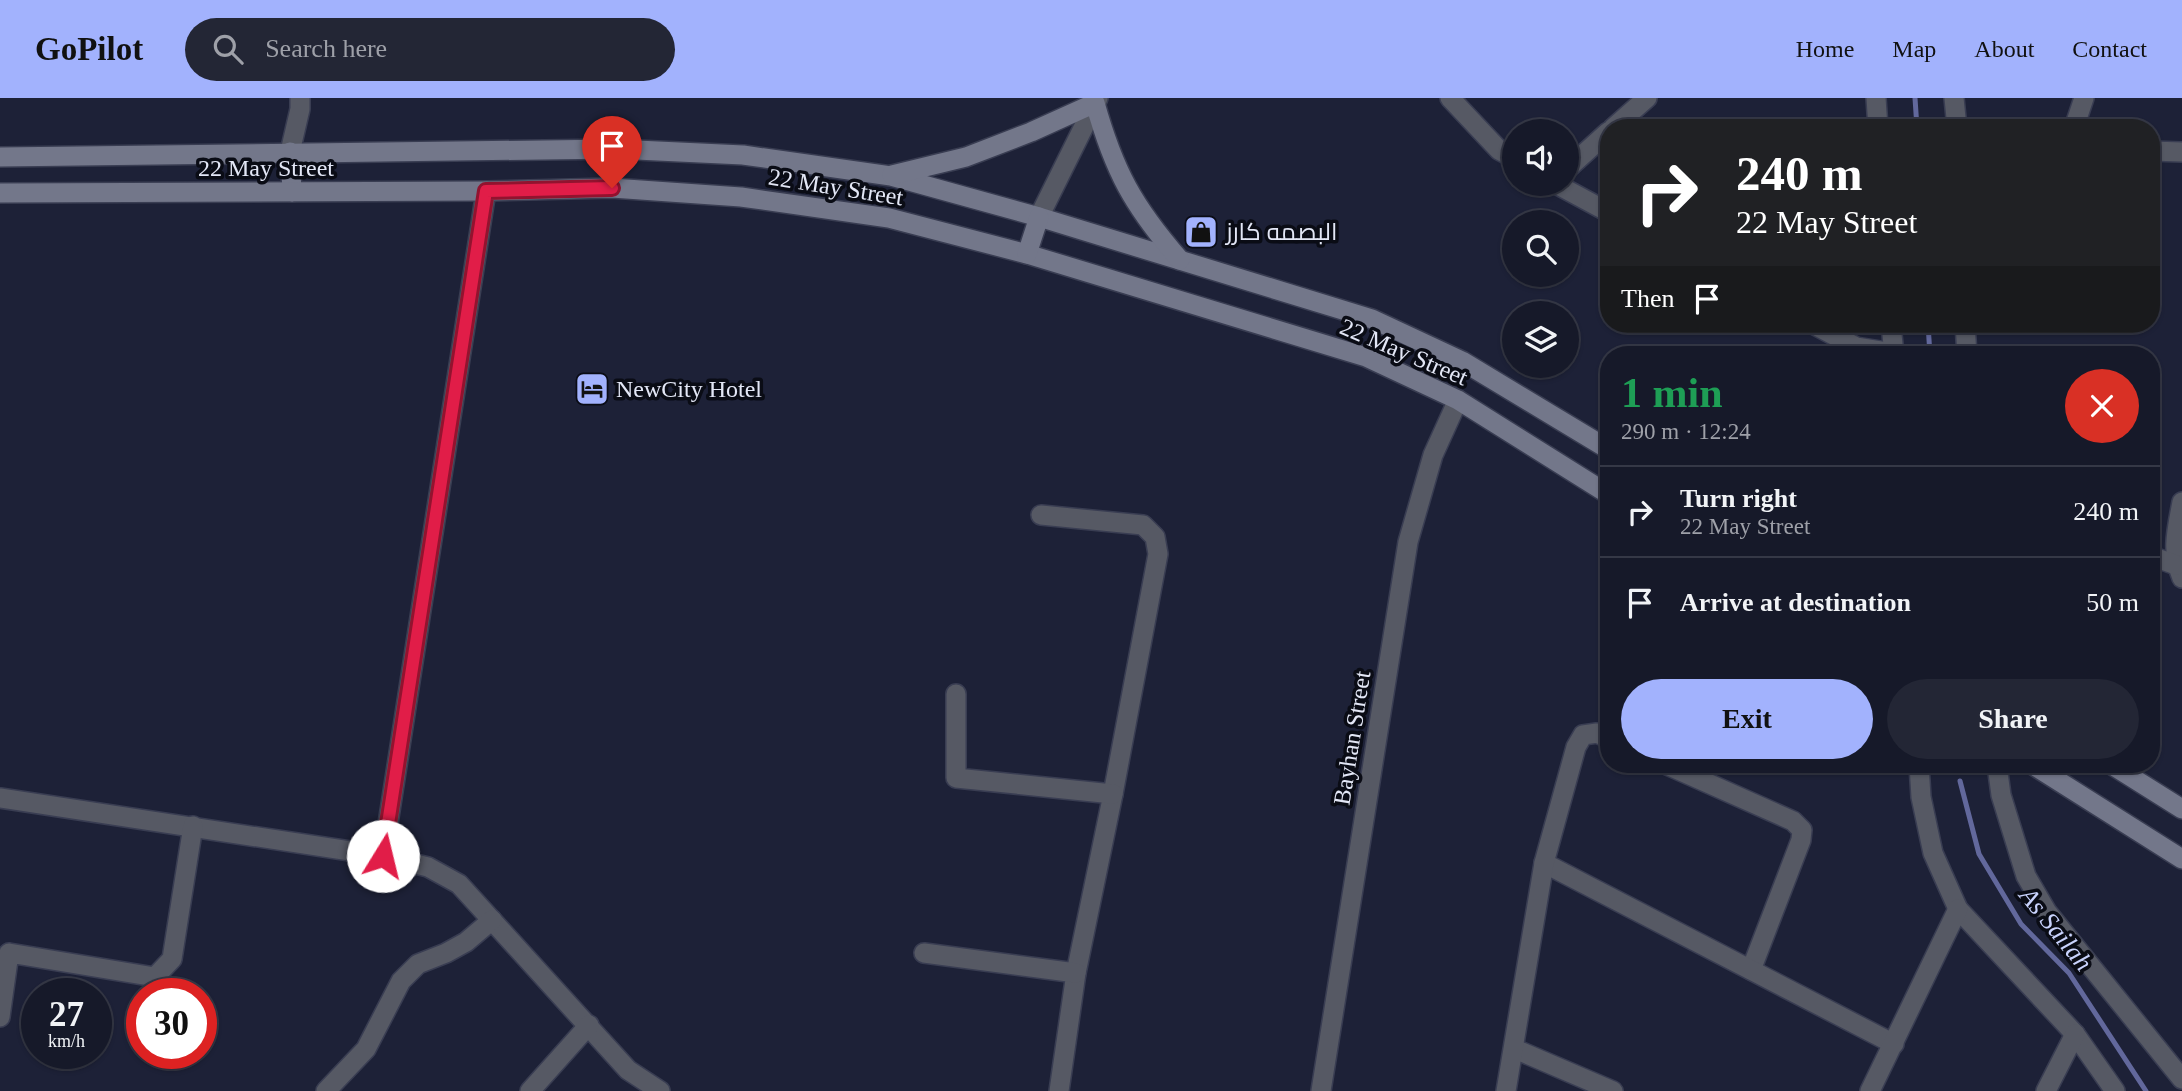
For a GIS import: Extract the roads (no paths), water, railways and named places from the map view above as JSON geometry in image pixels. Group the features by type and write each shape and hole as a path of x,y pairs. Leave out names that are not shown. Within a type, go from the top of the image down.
{"main road":[{"path":"891,176 966,157 1031,132 1096,100 1107,146 1125,187 1150,225 1180,260"},
{"name":"22 May Street","path":"0,157 615,149 743,155 891,176 1039,217 1372,319 1462,360 1600,444"},
{"path":"290,152 292,192"},
{"name":"22 May Street","path":"0,194 612,188 741,197 889,218 1027,254 1366,357 1458,400 1600,489"},
{"path":"1027,254 1039,217"},
{"path":"2046,773 2182,859"},
{"path":"2125,773 2182,809"}],"street":[{"path":"290,152 300,98"},
{"path":"1450,98 1502,152"},
{"path":"1624,119 1647,98"},
{"path":"1876,98 1877,119"},
{"path":"1954,98 1955,119"},
{"path":"2077,119 2084,98"},
{"path":"1039,217 1096,100"},
{"path":"1579,158 1600,139"},
{"path":"2160,151 2182,152"},
{"path":"383,856 486,191"},
{"path":"1578,196 1600,208"},
{"path":"1830,333 1854,346"},
{"name":"Bayhan Street","path":"1321,1091 1408,542 1433,455 1458,400"},
{"path":"2179,572 2174,545 2182,502"},
{"path":"1041,515 1143,525 1155,537 1158,554 1076,973 1059,1091"},
{"path":"2160,561 2179,572"},
{"path":"956,694 956,778 1113,794"},
{"path":"1506,1091 1544,863 1576,747 1583,735 1600,734"},
{"path":"1685,773 1793,821 1802,830 1801,840 1751,970"},
{"path":"1920,773 1921,797 1933,853 1958,909 2075,1034 2115,1091"},
{"path":"1998,773 2001,795 2026,876 2047,912 2182,1079"},
{"path":"0,798 383,856 428,867 459,884 628,1070 660,1091"},
{"path":"0,1017 9,953 155,977 172,959 193,827"},
{"path":"1544,863 1894,1044"},
{"path":"1870,1091 1958,909"},
{"path":"326,1091 366,1049 401,981 418,964 466,942 492,920"},
{"path":"924,953 1076,973"},
{"path":"530,1091 589,1025"},
{"path":"2046,1091 2075,1034"},
{"path":"1515,1049 1613,1091"}],"waterway":[{"name":"As Sailah","path":"1915,98 1916,119"},
{"name":"As Sailah","path":"1929,333 1929,346"},
{"name":"As Sailah","path":"1960,781 1979,854 2021,924 2069,973 2146,1091"}],"place":[{"name":"البصمه كارز","path":"1201,232"},
{"name":"NewCity Hotel","path":"592,389"}]}
